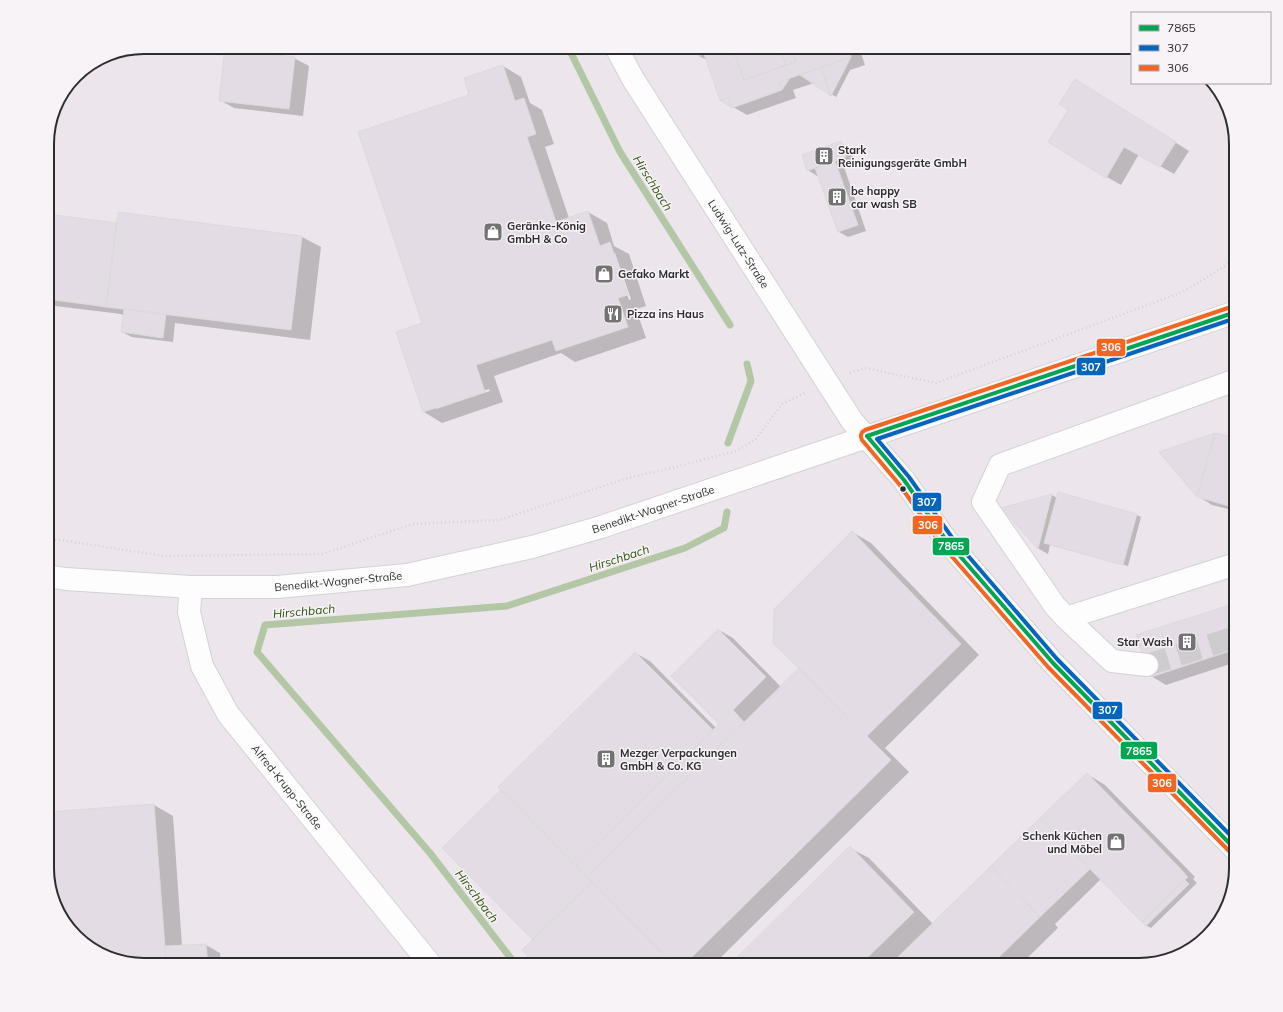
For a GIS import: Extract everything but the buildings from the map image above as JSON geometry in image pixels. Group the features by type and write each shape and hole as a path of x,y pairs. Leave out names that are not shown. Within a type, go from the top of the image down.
{"street":[{"name":"Ludwig-Lutz-Straße","path":"620,54 633,79 852,421 867,436 904,480 946,540 1052,664 1229,843"},
{"name":"Benedikt-Wagner-Straße","path":"54,577 191,588 277,587 407,575 524,549 601,527 1229,314"},
{"path":"1147,665 1112,661 1066,618 1055,606 983,502 1000,465 1229,383"},
{"path":"1066,618 1229,566"},
{"name":"Alfred-Krupp-Straße","path":"191,588 189,612 202,666 228,714 425,958"}],"path":[{"path":"54,540 164,556 322,554 413,524 499,520 628,478 736,451 755,440 782,404 827,381 865,368 936,383 1183,292 1229,263"}],"shaded area":[{"path":"144,54 1131,54 1131,84 1206,84 1220,104 1229,138 1229,874 1220,908 1203,932 1179,949 1162,955 1139,958 138,958 110,951 99,946 80,932 69,918 61,902 57,891 54,874 54,138 57,121 61,110 69,94 80,80 99,66 127,56"}],"waterway":[{"name":"Hirschbach","path":"571,54 620,152 730,325"},
{"name":"Hirschbach","path":"728,443 751,381 747,364"},
{"name":"Hirschbach","path":"511,958 430,853 257,652 265,625 507,606 685,548 724,528 727,512"}],"tunnel":[{"path":"1147,665 1229,639"}],"transit line":[{"name":"306","path":"1229,308 865,430 861,436 862,440 899,484 941,544 1048,667 1229,851"},
{"name":"7865","path":"867,436 1229,314"},
{"name":"307","path":"1229,320 877,439 909,477 951,536 1057,659 1229,834"},
{"name":"7865","path":"867,436 904,480 946,540 1053,663 1229,843"}],"place":[{"name":"Stark Reinigungsgeräte GmbH","path":"824,156"},
{"name":"be happy car wash SB","path":"837,197"},
{"name":"Geränke-König GmbH & Co","path":"493,232"},
{"name":"Gefako Markt","path":"604,274"},
{"name":"Pizza ins Haus","path":"613,314"},
{"name":"Star Wash","path":"1187,642"},
{"name":"Mezger Verpackungen GmbH & Co. KG","path":"606,759"},
{"name":"Schenk Küchen und Möbel","path":"1116,842"}]}
